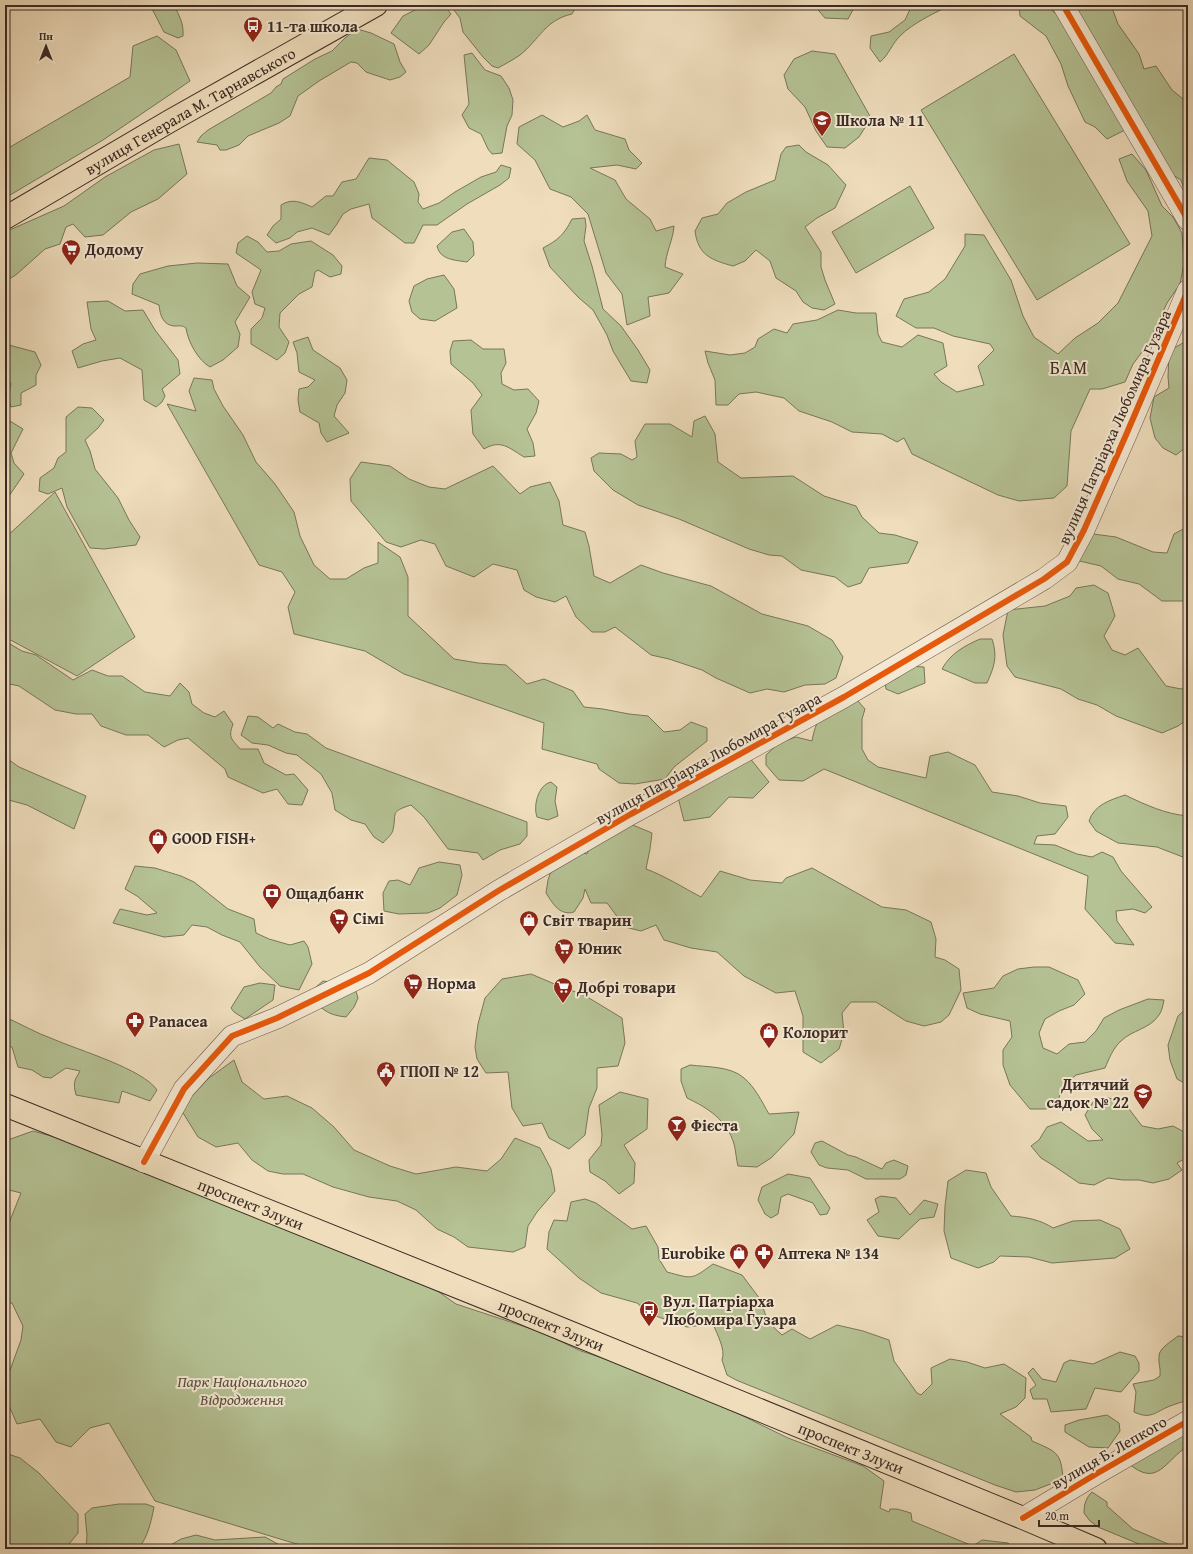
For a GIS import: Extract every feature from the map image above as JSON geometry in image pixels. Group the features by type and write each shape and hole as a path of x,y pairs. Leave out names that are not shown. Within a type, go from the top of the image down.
{"main road":[{"name":"вулиця Генерала М. Тарнавського","path":"5,218 176,117 376,5"},
{"name":"проспект Злуки","path":"5,1106 544,1322 1096,1549"}],"street":[{"path":"1063,5 1188,220"},
{"name":"вулиця Патріарха Любомира Гузара","path":"144,1162 184,1089 232,1036 277,1018 370,973 498,891 631,814 844,697 1044,579 1067,562 1084,530 1188,290"},
{"name":"вулиця Б. Лепкого","path":"1023,1518 1188,1421"}],"green space":[{"path":"150,5 174,5 182,24 183,36 178,38 164,32"},
{"path":"419,5 444,5 451,14 429,45 419,54 391,33 403,16 417,9"},
{"path":"450,5 577,5 572,14 549,25 520,55 498,68 492,66 483,57 463,32 460,18"},
{"path":"814,5 855,6 848,19 825,18"},
{"path":"912,5 952,5 925,18 906,31 898,38 880,62 870,48 871,36 889,32 905,20"},
{"path":"1019,5 1046,5 1055,13 1059,5 1111,5 1118,24 1139,54 1144,69 1156,66 1172,90 1188,103 1188,208 1187,198 1181,180 1170,173 1134,118 1123,131 1107,139 1095,127 1085,122 1068,86 1061,64 1046,36 1020,16"},
{"path":"357,29 371,33 394,44 400,62 406,72 400,77 390,80 366,72 357,63 351,62 319,81 298,96 290,116 279,123 248,136 239,145 226,150 220,150 217,145 197,142 208,130 271,93 281,84 283,79 315,59 332,51"},
{"path":"157,36 176,50 190,81 103,140 5,198 5,150 130,77 133,46"},
{"path":"812,51 835,54 871,118 859,137 845,148 827,147 816,131 805,107 788,89 784,75 794,59"},
{"path":"472,53 485,70 501,76 509,88 513,100 512,115 507,126 502,153 492,154 481,134 469,128 462,115 469,104 464,55"},
{"path":"1014,54 1130,244 1037,300 921,110"},
{"path":"542,115 563,127 579,121 587,115 595,130 625,139 629,150 642,163 636,169 617,165 590,168 615,180 626,199 650,219 656,231 674,226 665,267 683,274 669,293 648,297 650,316 627,325 622,294 606,273 588,214 571,197 550,189 535,160 517,144 519,127"},
{"path":"179,144 187,174 158,199 131,212 103,235 85,237 73,224 66,227 60,244 45,249 17,274 5,282 5,232 64,206 105,177 154,150"},
{"path":"799,145 806,152 828,165 846,185 835,208 805,227 821,252 821,267 835,304 824,310 812,308 803,302 796,291 776,278 770,261 756,250 745,261 733,266 725,264 712,259 703,251 699,246 695,231 702,218 718,214 727,203 746,192 775,180 781,154 786,147"},
{"path":"1132,154 1146,170 1162,206 1173,217 1182,233 1184,264 1180,284 1167,303 1148,344 1133,364 1125,382 1102,389 1090,389 1071,431 1067,486 1054,498 1019,501 998,495 912,454 904,438 897,442 882,434 852,432 832,422 799,411 784,398 756,392 739,394 728,405 716,405 715,380 705,351 730,355 745,353 755,347 758,339 774,329 787,333 793,324 817,320 838,310 856,313 876,313 878,334 882,342 902,347 918,335 943,343 947,366 934,374 941,382 957,392 984,385 978,366 994,350 990,344 953,336 934,328 916,328 896,316 904,299 929,292 945,279 965,246 965,234 984,235 1011,280 1023,316 1034,337 1058,354 1075,338 1098,323 1118,303 1152,236 1148,211 1127,181 1119,159"},
{"path":"369,158 387,160 414,182 419,194 418,202 423,209 439,203 481,177 496,172 501,165 511,168 509,178 500,185 467,204 437,225 423,225 414,243 405,243 372,218 369,204 351,209 343,214 329,235 312,228 297,232 290,238 276,243 267,235 273,226 281,219 281,205 293,201 312,207 326,196 333,196 342,182 356,179"},
{"path":"910,186 934,228 856,273 832,232"},
{"path":"585,218 586,226 584,241 603,309 621,326 650,370 647,383 631,381 613,351 607,335 593,310 578,297 550,267 543,248 560,236 572,219"},
{"path":"464,229 473,242 474,255 467,262 453,260 441,254 437,246 452,232"},
{"path":"247,236 258,242 267,252 279,251 291,244 311,241 333,255 342,266 341,274 330,277 318,270 315,272 312,287 299,294 280,313 279,327 289,342 285,353 277,360 251,344 251,329 262,318 265,308 255,304 252,292 261,270 236,253 238,243"},
{"path":"197,263 228,264 237,286 250,297 235,322 240,334 238,347 223,360 210,367 201,360 194,350 186,328 167,324 161,316 159,305 132,294 133,284 140,274 168,266"},
{"path":"444,275 454,289 457,308 435,321 420,319 412,312 409,301 414,286 427,279"},
{"path":"108,301 125,311 143,310 155,330 178,360 180,374 162,389 165,396 162,402 156,407 144,400 142,370 120,358 102,361 78,368 72,351 83,344 96,340 91,329 87,302"},
{"path":"308,337 313,350 340,368 347,380 345,393 337,405 334,416 349,433 327,442 321,433 319,423 300,412 298,400 299,389 308,387 315,380 299,372 297,353 293,342"},
{"path":"471,340 483,349 504,349 506,363 501,373 502,384 514,390 528,389 539,401 536,413 527,429 533,443 535,456 524,457 505,446 500,445 490,446 484,449 473,434 471,410 482,395 473,383 451,364 450,351 453,341"},
{"path":"1188,340 1188,448 1185,448 1176,455 1163,448 1155,438 1150,418 1154,397 1169,388 1169,351"},
{"path":"5,344 35,352 41,365 36,375 36,385 21,393 21,405 11,407 9,396 11,384 5,375"},
{"path":"194,378 212,380 214,389 223,406 243,435 256,462 275,484 294,512 300,536 314,565 330,579 346,579 364,568 378,563 378,542 400,557 408,577 408,616 454,659 478,663 506,665 527,684 544,679 573,691 584,707 648,716 664,732 680,730 691,722 707,728 707,741 674,767 665,779 635,784 619,783 599,769 597,764 542,749 544,723 404,674 365,651 294,634 288,607 295,592 282,572 259,565 167,404 196,411 189,391"},
{"path":"78,407 92,408 104,420 85,440 95,469 118,498 129,520 140,537 136,545 104,549 90,548 67,507 62,488 48,494 39,491 40,478 54,468 58,458 66,452 66,417"},
{"path":"705,416 715,434 718,462 741,478 793,476 824,496 856,506 862,517 879,533 895,535 918,542 908,563 869,568 861,583 848,587 835,577 801,570 782,556 769,555 749,549 679,519 638,505 613,490 594,471 591,458 599,453 621,454 632,460 637,457 635,441 645,424 670,424 692,437 694,421"},
{"path":"5,418 23,429 11,453 14,463 24,474 9,496 5,496"},
{"path":"361,462 390,466 409,479 429,487 445,489 493,466 520,494 530,487 550,482 559,501 563,525 585,532 594,576 610,583 641,565 663,573 711,586 762,614 808,626 832,640 843,657 836,678 825,684 805,685 784,692 767,689 750,693 702,670 669,659 651,655 615,627 605,632 592,632 576,617 566,596 555,602 536,597 524,590 517,570 493,564 474,577 446,566 435,544 421,540 401,547 386,542 351,501 350,479"},
{"path":"55,492 135,637 77,676 5,637 5,538"},
{"path":"1185,528 1188,531 1188,603 1185,601 1162,601 1139,584 1118,579 1101,566 1075,560 1078,532 1116,537 1153,552 1167,553 1174,534"},
{"path":"1094,585 1108,593 1115,616 1104,636 1112,650 1125,655 1138,648 1166,686 1181,689 1188,686 1188,719 1178,726 1162,733 1116,716 1097,705 1078,699 1061,689 1015,677 1007,666 1003,635 1008,610 1045,606 1070,596 1076,588"},
{"path":"980,639 992,639 995,651 993,667 987,683 975,683 942,669 949,659 958,651"},
{"path":"5,641 22,651 36,655 73,680 92,670 108,676 122,676 145,692 170,696 180,683 189,692 192,704 204,713 215,717 224,711 233,724 231,738 240,749 258,749 264,763 286,775 294,774 308,790 302,805 288,804 277,789 263,793 228,777 225,769 188,738 178,740 164,747 148,735 126,735 101,726 92,714 76,714 55,710 19,686 5,683"},
{"path":"908,666 924,667 925,683 898,694 886,689 885,680 896,679"},
{"path":"850,692 865,709 862,719 862,749 868,760 878,767 926,778 930,756 948,752 975,765 992,792 1018,796 1040,803 1066,806 1068,817 1055,834 1037,836 1034,844 1055,845 1077,854 1092,857 1102,852 1113,857 1121,871 1152,907 1145,913 1133,909 1116,911 1117,921 1134,945 1115,943 1085,909 1088,876 824,769 803,781 779,780 766,765 766,755 779,743 796,737 812,741 814,731 820,717 835,702"},
{"path":"248,716 258,717 273,728 278,724 295,732 307,734 326,748 527,822 527,836 520,844 500,850 483,860 478,853 448,849 424,817 411,805 399,809 395,814 392,832 383,843 374,837 365,824 351,820 335,810 332,793 321,774 297,755 286,753 268,745 252,743 241,735"},
{"path":"5,757 19,767 86,796 74,829 27,805 5,799"},
{"path":"749,757 769,782 753,798 729,797 710,817 684,821 678,797"},
{"path":"551,782 557,787 555,801 558,816 548,820 537,817 536,802 543,787"},
{"path":"1125,795 1148,806 1163,811 1188,816 1188,859 1157,847 1118,843 1096,831 1089,821 1091,815 1108,801"},
{"path":"628,823 652,833 646,869 667,878 701,897 720,871 750,880 782,883 786,878 812,868 882,907 906,910 931,922 936,939 935,957 945,960 959,969 961,990 949,1015 941,1022 924,1026 906,1021 876,1002 851,1002 842,1013 844,1033 839,1049 821,1063 803,1052 803,1016 795,991 776,993 744,976 717,952 691,948 664,940 656,925 641,931 625,927 607,903 591,903 585,889 583,898 574,912 569,913 561,911 557,908 546,893 552,868 571,850 587,854 591,844"},
{"path":"439,862 460,865 462,875 457,895 440,908 428,913 399,914 384,911 383,893 389,881 398,880 410,885 419,868"},
{"path":"135,866 155,868 181,876 194,882 228,909 254,919 256,933 269,939 290,945 304,941 308,947 312,964 299,990 280,986 260,967 240,942 207,927 192,925 184,935 164,937 113,923 120,909 147,915 157,913 137,896 125,889"},
{"path":"1049,967 1078,980 1085,994 1074,1005 1045,1019 1039,1033 1043,1048 1057,1054 1069,1044 1085,1042 1096,1031 1104,1018 1119,1010 1148,999 1164,1000 1161,1012 1155,1020 1125,1037 1113,1050 1105,1068 1076,1075 1064,1085 1058,1100 1046,1109 1030,1109 1010,1085 1003,1065 1003,1050 1012,1037 1010,1021 980,1014 967,1008 963,993 994,988 1003,976 1018,969"},
{"path":"531,974 584,995 622,1018 625,1043 618,1066 597,1068 597,1088 589,1108 585,1135 569,1149 549,1138 542,1123 523,1126 512,1108 508,1072 486,1073 477,1059 475,1047 478,1024 485,998 502,979"},
{"path":"323,981 354,985 358,998 354,1007 346,1017 333,1015 324,1010 309,993"},
{"path":"260,983 275,985 273,1000 245,1019 234,1012 231,1008 244,987"},
{"path":"1188,1007 1188,1085 1177,1079 1170,1060 1168,1045 1178,1016"},
{"path":"5,1017 47,1037 125,1068 150,1082 157,1090 150,1101 122,1091 119,1103 76,1095 75,1082 80,1071 66,1068 51,1078 43,1077 32,1070 18,1067 12,1047 5,1045"},
{"path":"234,1060 242,1082 264,1099 287,1096 312,1108 334,1127 354,1150 390,1166 416,1174 456,1167 487,1171 501,1159 515,1138 540,1148 551,1169 555,1191 537,1212 528,1226 525,1247 513,1252 468,1247 454,1237 437,1229 416,1210 397,1201 369,1197 333,1187 303,1174 283,1174 268,1171 252,1160 238,1143 216,1147 198,1137 180,1108 209,1078"},
{"path":"690,1065 725,1069 739,1074 752,1086 769,1114 799,1112 794,1134 771,1158 757,1167 738,1166 734,1144 727,1128 716,1116 687,1098 681,1081 681,1069"},
{"path":"620,1092 648,1099 647,1129 624,1145 635,1163 634,1183 619,1194 605,1181 590,1172 589,1160 601,1145 602,1135 599,1105"},
{"path":"1108,1098 1123,1101 1142,1126 1158,1129 1173,1126 1188,1134 1188,1157 1177,1163 1182,1170 1169,1179 1153,1183 1139,1180 1108,1178 1094,1185 1079,1183 1041,1158 1031,1146 1039,1140 1047,1127 1061,1122 1088,1141 1103,1140 1092,1129 1085,1115 1093,1102"},
{"name":"Парк Національного Відродження","path":"33,1131 69,1141 419,1278 456,1304 541,1332 581,1351 636,1369 741,1415 788,1438 863,1466 884,1481 880,1508 889,1512 890,1509 897,1509 911,1513 912,1521 973,1546 982,1540 1008,1543 1014,1549 313,1549 155,1501 109,1423 90,1428 71,1447 56,1442 40,1419 17,1424 10,1408 5,1384 21,1340 23,1326 12,1303 5,1303 5,1233 21,1193 5,1189 5,1141"},
{"path":"822,1141 848,1155 882,1169 886,1163 894,1160 908,1166 906,1175 900,1179 866,1179 848,1170 827,1168 819,1165 811,1152 815,1143"},
{"path":"966,1170 986,1173 991,1187 1011,1216 1033,1219 1053,1228 1073,1221 1100,1220 1120,1229 1130,1249 1115,1258 1052,1263 1029,1257 1000,1256 994,1262 978,1268 951,1258 944,1231 948,1181"},
{"path":"788,1174 810,1178 830,1208 827,1214 820,1215 813,1203 788,1194 781,1197 778,1214 771,1218 765,1214 758,1200 762,1187"},
{"path":"881,1196 896,1198 910,1215 924,1200 938,1204 934,1217 920,1219 899,1239 878,1236 867,1220 879,1212 875,1199"},
{"path":"585,1199 596,1203 632,1229 646,1226 658,1247 659,1259 667,1272 692,1277 713,1264 742,1275 760,1299 768,1322 782,1335 792,1329 810,1339 837,1325 863,1331 889,1340 894,1361 917,1393 921,1395 932,1384 931,1368 950,1359 967,1362 985,1368 1004,1364 1026,1378 1025,1398 1016,1407 1000,1414 1031,1437 1032,1441 1056,1454 1061,1463 1063,1479 1035,1490 1016,1492 995,1485 736,1380 727,1375 722,1360 722,1347 713,1324 687,1327 650,1314 637,1303 601,1293 579,1278 547,1249 549,1232 554,1220 567,1221 571,1202"},
{"path":"1178,1336 1188,1337 1188,1400 1149,1415 1134,1412 1136,1392 1133,1384 1154,1380 1160,1376 1159,1359 1161,1350"},
{"path":"1120,1352 1135,1356 1139,1363 1139,1371 1121,1392 1095,1388 1086,1409 1051,1412 1047,1399 1033,1399 1030,1390 1036,1385 1028,1373 1033,1368 1042,1379 1056,1382 1064,1363 1070,1360 1093,1364"},
{"path":"1107,1415 1119,1423 1120,1431 1108,1448 1089,1447 1065,1432 1065,1425 1079,1420"},
{"path":"1179,1433 1188,1435 1188,1446 1161,1470 1154,1473 1147,1473 1138,1470 1128,1463"},
{"path":"5,1453 20,1458 39,1473 78,1514 78,1533 65,1549 28,1549 5,1546"},
{"path":"1092,1492 1107,1502 1107,1506 1133,1529 1180,1549 1151,1549 1098,1527 1090,1521 1084,1513 1086,1501"},
{"path":"119,1504 146,1504 154,1507 149,1529 138,1549 86,1549 87,1535 85,1514 92,1508"},
{"path":"196,1535 215,1540 265,1537 287,1549 164,1549 181,1539"}],"cycle path":[{"path":"1063,5 1188,220"},
{"path":"144,1162 184,1089 232,1036 277,1018 369,973 498,891 631,814 844,697 1044,579 1067,562 1084,530 1188,290"},
{"path":"1023,1518 1188,1421"}],"place":[{"name":"11-та школа","path":"253,43"},
{"name":"Школа № 11","path":"822,137"},
{"name":"Додому","path":"71,266"},
{"name":"GOOD FISH+","path":"158,855"},
{"name":"Ощадбанк","path":"272,910"},
{"name":"Сімі","path":"339,935"},
{"name":"Світ тварин","path":"529,937"},
{"name":"Юник","path":"564,965"},
{"name":"Норма","path":"413,1000"},
{"name":"Добрі товари","path":"563,1004"},
{"name":"Panacea","path":"135,1038"},
{"name":"Колорит","path":"769,1049"},
{"name":"ГПОП № 12","path":"386,1088"},
{"name":"Дитячий садок № 22","path":"1143,1110"},
{"name":"Фієста","path":"677,1142"},
{"name":"Eurobike","path":"739,1270"},
{"name":"Аптека № 134","path":"764,1270"},
{"name":"Вул. Патріарха Любомира Гузара","path":"649,1327"}],"district":[{"name":"БАМ","path":"1069,367"}]}
